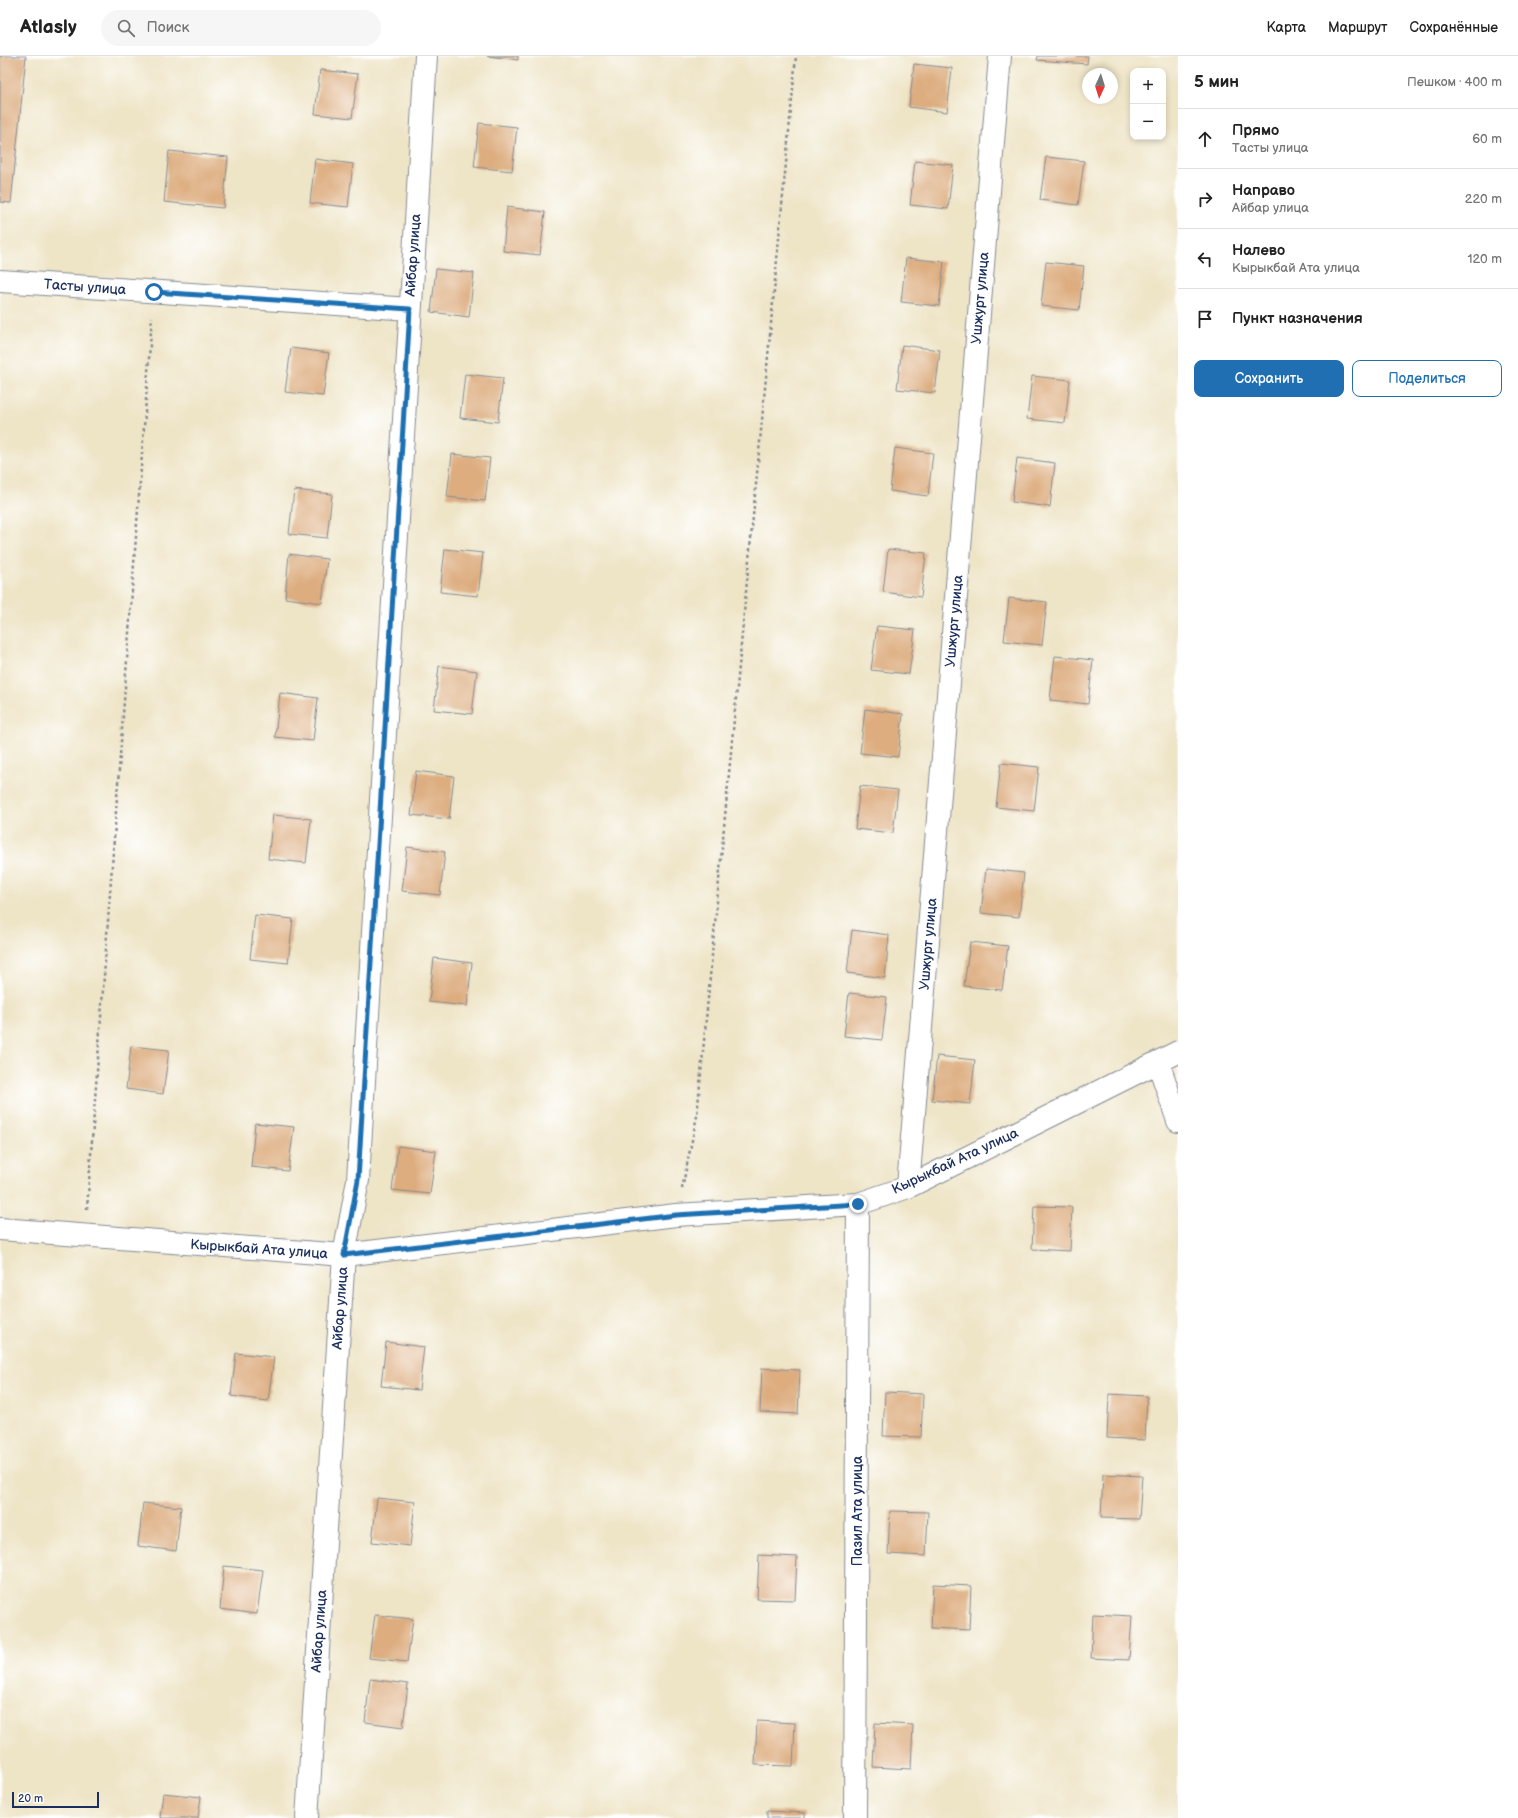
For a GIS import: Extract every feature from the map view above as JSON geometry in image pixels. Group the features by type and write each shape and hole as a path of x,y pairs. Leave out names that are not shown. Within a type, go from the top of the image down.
{"street":[{"name":"Айбар улица","path":"306,1818 344,1255 358,1180 426,56"},
{"name":"Ушжурт улица","path":"908,1187 1000,56"},
{"name":"Тасты улица","path":"0,281 410,309"},
{"name":"Кырыкбай Ата улица","path":"0,1229 344,1255 676,1215 858,1204 908,1187 1178,1052"},
{"path":"1158,1062 1178,1121"},
{"name":"Пазил Ата улица","path":"855,1818 858,1204"}],"path":[{"path":"676,1215 697,1116 796,56"},
{"path":"85,1236 154,292"}],"building":[{"path":"0,56 26,56 11,203 0,202"},
{"path":"487,56 518,56 518,60"},
{"path":"1038,56 1088,56 1087,64 1037,60"},
{"path":"914,64 952,68 947,112 909,107"},
{"path":"320,70 358,74 352,118 315,114"},
{"path":"479,123 517,127 512,171 474,167"},
{"path":"169,151 228,157 223,208 164,202"},
{"path":"1046,157 1084,161 1078,205 1040,200"},
{"path":"315,159 353,164 348,207 310,203"},
{"path":"915,161 953,165 948,209 910,205"},
{"path":"507,207 545,212 540,255 503,251"},
{"path":"906,258 944,262 939,306 901,302"},
{"path":"1046,262 1084,266 1079,310 1041,306"},
{"path":"436,269 474,273 469,317 431,312"},
{"path":"902,345 940,350 935,393 897,389"},
{"path":"291,348 329,353 323,396 285,392"},
{"path":"465,374 503,378 498,422 460,418"},
{"path":"1032,376 1070,380 1065,423 1027,419"},
{"path":"895,448 933,453 928,496 890,491"},
{"path":"452,454 490,458 485,501 447,497"},
{"path":"1017,458 1055,463 1050,507 1012,502"},
{"path":"294,490 332,494 327,538 289,534"},
{"path":"445,549 483,553 478,596 440,592"},
{"path":"888,549 926,553 921,597 883,592"},
{"path":"289,554 327,559 322,603 285,598"},
{"path":"1009,598 1047,602 1042,645 1004,641"},
{"path":"877,626 915,630 909,674 871,670"},
{"path":"1055,656 1093,660 1088,704 1050,700"},
{"path":"439,666 477,671 472,714 434,710"},
{"path":"280,693 318,698 313,741 275,737"},
{"path":"865,709 903,714 898,757 860,753"},
{"path":"1001,763 1039,767 1034,811 996,807"},
{"path":"416,771 454,776 449,819 411,815"},
{"path":"860,786 898,790 893,833 855,829"},
{"path":"273,815 311,819 306,863 268,859"},
{"path":"407,847 445,852 440,895 402,891"},
{"path":"986,869 1024,873 1019,917 981,913"},
{"path":"255,915 293,919 288,963 250,959"},
{"path":"852,930 889,935 885,978 847,973"},
{"path":"970,942 1008,946 1002,990 964,986"},
{"path":"434,958 472,963 467,1006 429,1002"},
{"path":"849,993 887,997 882,1040 844,1036"},
{"path":"131,1046 169,1050 163,1094 126,1089"},
{"path":"937,1056 975,1060 970,1104 932,1100"},
{"path":"255,1123 294,1127 288,1171 251,1167"},
{"path":"398,1146 436,1151 430,1194 392,1190"},
{"path":"1034,1206 1072,1207 1070,1251 1032,1249"},
{"path":"386,1342 424,1347 419,1390 381,1386"},
{"path":"236,1353 274,1357 268,1401 231,1396"},
{"path":"762,1368 800,1370 798,1414 760,1412"},
{"path":"885,1392 923,1394 921,1437 883,1436"},
{"path":"1109,1394 1147,1396 1145,1440 1107,1438"},
{"path":"1103,1474 1142,1476 1139,1519 1101,1518"},
{"path":"377,1498 415,1502 410,1546 372,1542"},
{"path":"143,1503 181,1507 176,1551 138,1546"},
{"path":"890,1511 928,1512 926,1556 888,1554"},
{"path":"759,1555 797,1557 795,1600 757,1599"},
{"path":"224,1566 263,1570 257,1614 220,1609"},
{"path":"933,1584 971,1586 969,1630 931,1628"},
{"path":"1093,1614 1132,1616 1129,1660 1091,1658"},
{"path":"375,1615 413,1619 407,1662 369,1658"},
{"path":"370,1679 408,1684 403,1727 365,1722"},
{"path":"757,1721 795,1723 793,1766 755,1765"},
{"path":"875,1723 913,1725 911,1769 873,1767"},
{"path":"163,1793 201,1797 198,1818 160,1818"},
{"path":"767,1811 805,1813 805,1818 767,1818"}],"route":[{"path":"154,292 410,309 358,1180 344,1255 676,1215 858,1204"}]}
